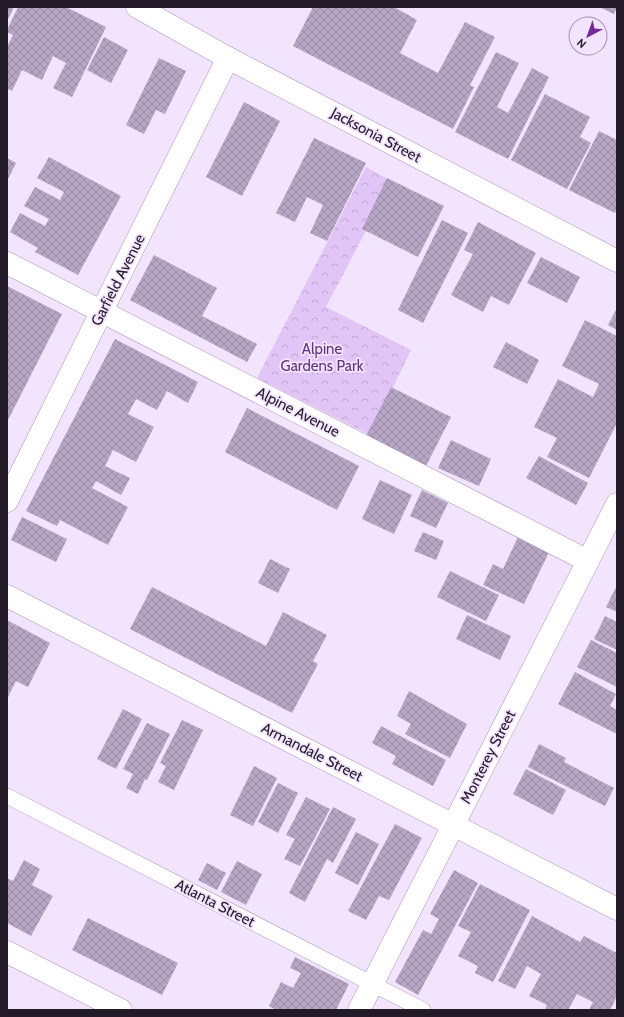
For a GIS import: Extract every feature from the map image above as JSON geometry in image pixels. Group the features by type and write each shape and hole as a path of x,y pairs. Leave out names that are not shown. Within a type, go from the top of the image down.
{"street":[{"name":"Jacksonia Street","path":"137,7 228,58 617,261"},
{"name":"Garfield Avenue","path":"7,502 228,58"},
{"name":"Alpine Avenue","path":"7,264 588,561"},
{"name":"Monterey Street","path":"359,1010 617,504"},
{"name":"Armandale Street","path":"7,596 617,908"},
{"path":"7,952 121,1010"}],"lane":[{"name":"Atlanta Street","path":"7,796 422,1010"}],"green space":[{"name":"Alpine Gardens Park","path":"366,167 392,181 326,307 411,350 370,435 257,378"}],"building":[{"path":"7,7 14,7 7,21"},
{"path":"18,7 66,7 106,27 72,97 53,88 66,63 53,56 42,80 22,70 12,91 7,88 7,47 13,35 7,32 7,30"},
{"path":"313,7 394,7 417,20 400,53 438,73 465,22 495,37 470,85 474,87 453,129 293,46"},
{"path":"599,7 617,7 617,8 614,14"},
{"path":"104,37 128,50 111,83 87,70"},
{"path":"496,52 519,63 497,107 508,113 532,68 549,77 508,159 455,132"},
{"path":"159,58 186,71 165,114 156,110 144,134 126,125"},
{"path":"545,94 590,117 580,137 591,143 567,189 511,160"},
{"path":"244,102 280,121 242,196 206,177"},
{"path":"599,131 617,140 617,209 615,213 569,190"},
{"path":"314,138 366,163 327,241 310,233 323,205 307,197 295,222 276,213"},
{"path":"49,157 121,196 78,275 35,252 38,248 10,232 20,213 45,226 49,219 24,206 35,187 60,200 64,192 37,178"},
{"path":"7,158 16,163 7,181"},
{"path":"387,178 444,206 418,257 362,229"},
{"path":"442,220 468,233 423,323 398,310"},
{"path":"478,222 536,253 509,305 491,296 483,312 451,295 473,254 464,250"},
{"path":"154,255 217,288 202,316 257,344 247,362 130,300"},
{"path":"541,257 580,277 567,303 527,283"},
{"path":"7,286 62,314 7,422"},
{"path":"617,308 617,330 608,325"},
{"path":"585,320 617,336 617,423 589,478 547,457 557,438 534,427 558,379 593,397 599,384 562,366"},
{"path":"115,339 198,382 188,403 167,391 157,410 136,399 128,414 154,427 136,462 113,450 105,466 130,478 121,495 96,481 92,488 128,507 108,545 60,520 57,526 26,511"},
{"path":"506,342 539,360 527,384 493,367"},
{"path":"391,387 451,417 426,466 366,436"},
{"path":"247,408 359,466 337,510 225,452"},
{"path":"451,440 491,459 479,486 438,468"},
{"path":"539,456 588,483 576,505 526,478"},
{"path":"380,480 412,495 394,534 362,519"},
{"path":"422,490 448,503 436,528 410,516"},
{"path":"22,517 67,539 56,562 11,540"},
{"path":"423,532 444,541 436,560 414,551"},
{"path":"518,537 549,552 524,604 483,585 493,564 503,569"},
{"path":"270,559 290,569 278,593 258,583"},
{"path":"450,571 499,595 486,621 437,597"},
{"path":"617,585 617,612 606,607"},
{"path":"152,587 266,646 283,612 327,635 313,661 318,664 292,713 130,629"},
{"path":"467,615 511,636 500,660 456,639"},
{"path":"605,616 617,622 617,650 594,639"},
{"path":"7,620 50,643 28,687 16,681 7,699"},
{"path":"591,640 617,653 617,687 577,667"},
{"path":"575,672 616,694 610,706 617,710 617,734 558,704"},
{"path":"409,691 467,724 450,758 405,734 411,724 397,716"},
{"path":"123,709 142,719 116,769 97,759"},
{"path":"182,720 203,730 174,790 158,782 166,766 160,763"},
{"path":"147,723 170,734 147,780 145,779 138,794 126,788 133,774 123,769"},
{"path":"381,726 446,760 433,786 392,764 396,756 372,743"},
{"path":"539,744 566,758 564,762 614,788 605,806 528,767"},
{"path":"254,766 277,778 253,826 230,815"},
{"path":"526,769 566,790 553,815 513,794"},
{"path":"278,783 298,793 278,833 258,822"},
{"path":"306,797 330,809 300,866 284,859 295,839 286,835"},
{"path":"333,807 356,819 333,863 327,859 305,902 289,893"},
{"path":"395,824 422,838 389,900 379,896 366,920 348,911"},
{"path":"356,832 379,844 358,885 335,873"},
{"path":"24,860 40,869 32,885 53,896 31,936 7,923 7,878 13,881"},
{"path":"237,861 262,874 246,905 221,892"},
{"path":"207,863 226,873 217,890 198,880"},
{"path":"454,870 478,883 418,995 395,982 423,930 431,934 439,919 430,914"},
{"path":"480,884 530,910 493,982 475,973 478,966 458,956 471,932 458,926"},
{"path":"532,916 580,942 584,936 617,953 617,996 610,1010 589,1010 593,1002 577,994 568,1010 546,1010 547,1005 529,996 541,974 527,966 515,989 498,981"},
{"path":"88,918 178,963 162,995 72,950"},
{"path":"295,957 349,984 336,1010 276,1010 269,1006 281,982 293,988 301,973 290,968"}]}
